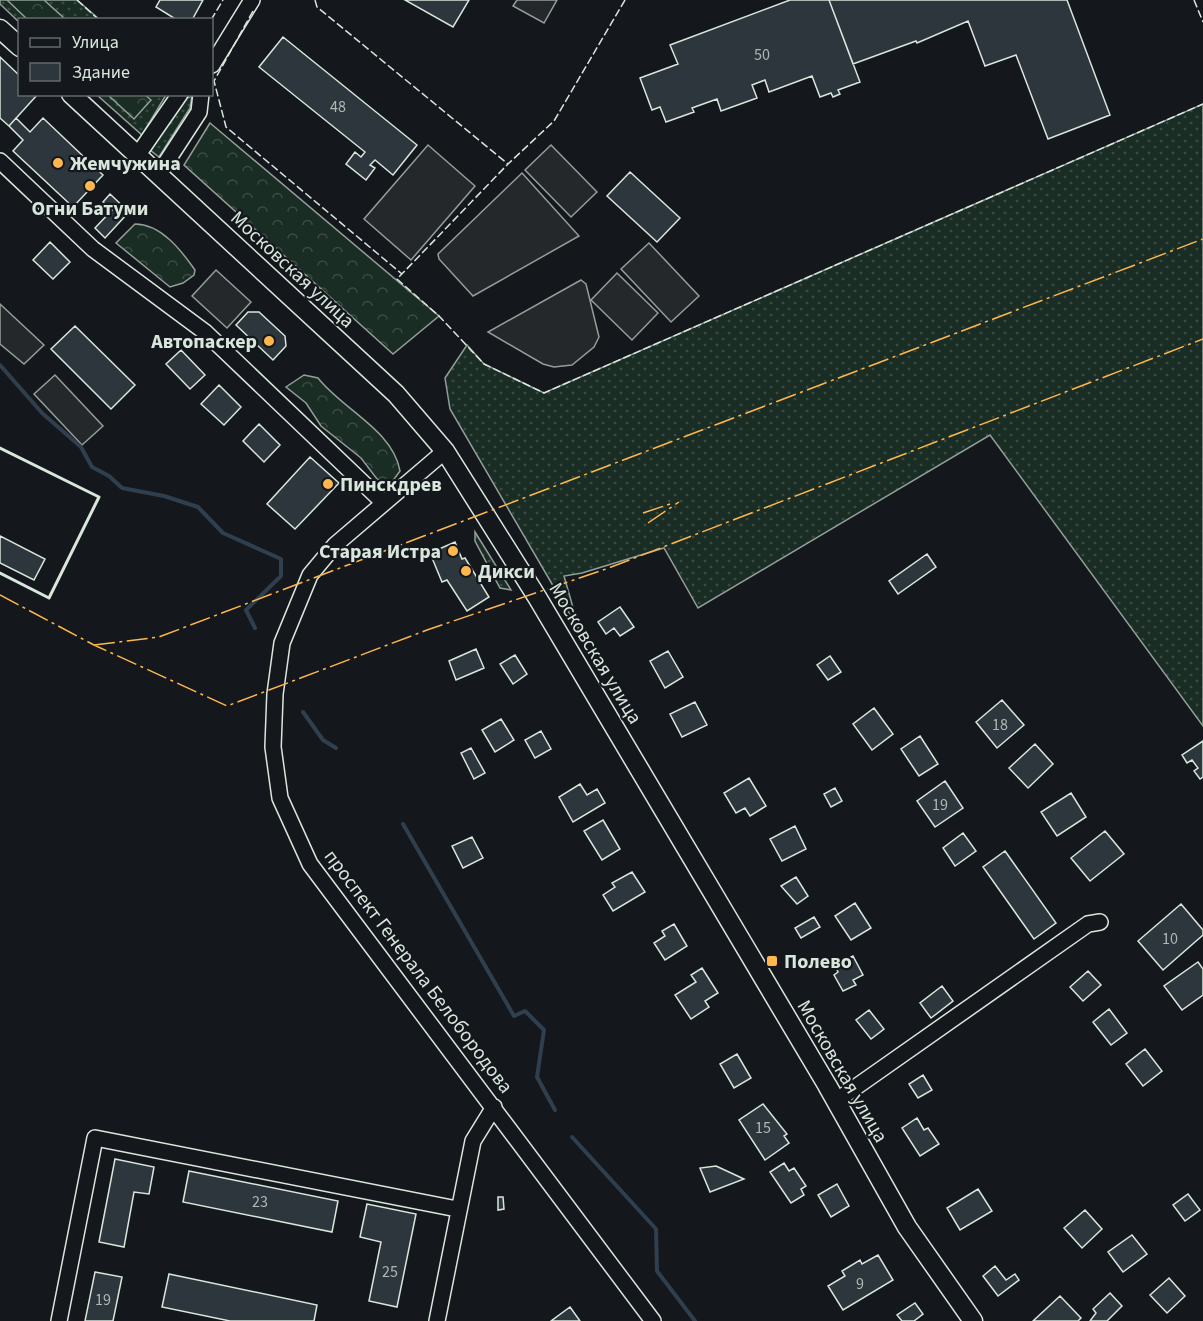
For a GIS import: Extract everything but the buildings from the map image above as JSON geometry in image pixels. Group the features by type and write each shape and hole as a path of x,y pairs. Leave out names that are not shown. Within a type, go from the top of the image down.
{"main road":[{"path":"0,28 18,45"},
{"name":"Московская улица","path":"72,96 396,394 445,451 537,597 836,1101 907,1227 973,1321"}],"street":[{"path":"213,63 252,0"},
{"path":"137,156 179,96"},
{"path":"158,175 199,112 201,96"},
{"path":"0,161 93,249 205,332 384,503"},
{"name":"проспект Генерала Белобородова","path":"445,451 335,545 310,575 282,643 275,694 273,747 280,798 310,864 653,1321"},
{"path":"836,1101 1088,924 1100,922"},
{"path":"437,1321 457,1209 473,1141 494,1107"},
{"path":"59,1321 95,1138 457,1209"}],"green space":[{"path":"0,0 77,0 98,18 18,18 18,21 0,4"},
{"path":"7,0 44,0 64,18 26,18"},
{"path":"98,96 165,96 142,135"},
{"path":"109,96 146,96 151,100 134,119"},
{"path":"192,96 190,108 159,157 150,150 182,100"},
{"path":"1203,104 1203,726 990,435 698,608 664,548 582,573 564,576 580,632 450,409 445,378 467,345 484,364 544,393"},
{"path":"210,123 439,316 393,354 184,165"},
{"path":"135,224 153,228 162,233 183,254 195,270 194,275 183,283 170,287 116,243"},
{"path":"304,375 318,378 388,444 400,471 389,486 377,479 361,458 321,426 306,403 286,387"},
{"path":"475,532 511,590 500,588 475,541"}],"shaded area":[{"path":"517,0 557,0 544,23 513,6"},
{"path":"428,145 475,186 411,260 364,219"},
{"path":"551,145 597,192 571,217 525,170"},
{"path":"522,173 579,236 473,296 439,259 438,254"},
{"path":"649,243 699,296 671,322 621,269"},
{"path":"216,270 251,302 227,328 192,296"},
{"path":"617,273 658,313 632,340 591,300"},
{"path":"581,280 586,284 599,337 594,347 572,365 554,367 543,364 488,332"},
{"path":"0,304 44,345 24,364 0,344"},
{"path":"55,375 103,426 82,445 34,394"}],"waterway":[{"path":"0,365 42,413 81,447 92,467 109,476 122,488 164,496 198,507 223,533 281,559 281,576 246,610 255,628"},
{"path":"303,712 323,740 336,748"},
{"path":"403,824 514,1016 525,1011 544,1030 537,1077 555,1110"},
{"path":"572,1137 656,1229 657,1271 695,1321"}],"fence":[{"path":"77,0 97,18"},
{"path":"212,18 223,0"},
{"path":"315,0 317,7 508,164"},
{"path":"625,0 554,121 508,164 397,279 439,316 484,364 544,393 1203,104"},
{"path":"1194,0 1203,22"},
{"path":"253,11 214,81 226,127 402,274"}],"wall":[{"path":"0,448 99,497 49,598 0,573"}],"power":[{"path":"94,645 159,637 1203,239"},
{"path":"0,595 94,645 227,706 427,630 606,569 1203,339"},
{"path":"648,523 679,502"},
{"path":"643,513 673,503"}],"place":[{"name":"Жемчужина","path":"58,163"},
{"name":"Огни Батуми","path":"90,186"},
{"name":"Автопаскер","path":"269,341"},
{"name":"Пинскдрев","path":"328,484"},
{"name":"Старая Истра","path":"453,551"},
{"name":"Дикси","path":"466,571"},
{"name":"Полево","path":"772,961"}]}
